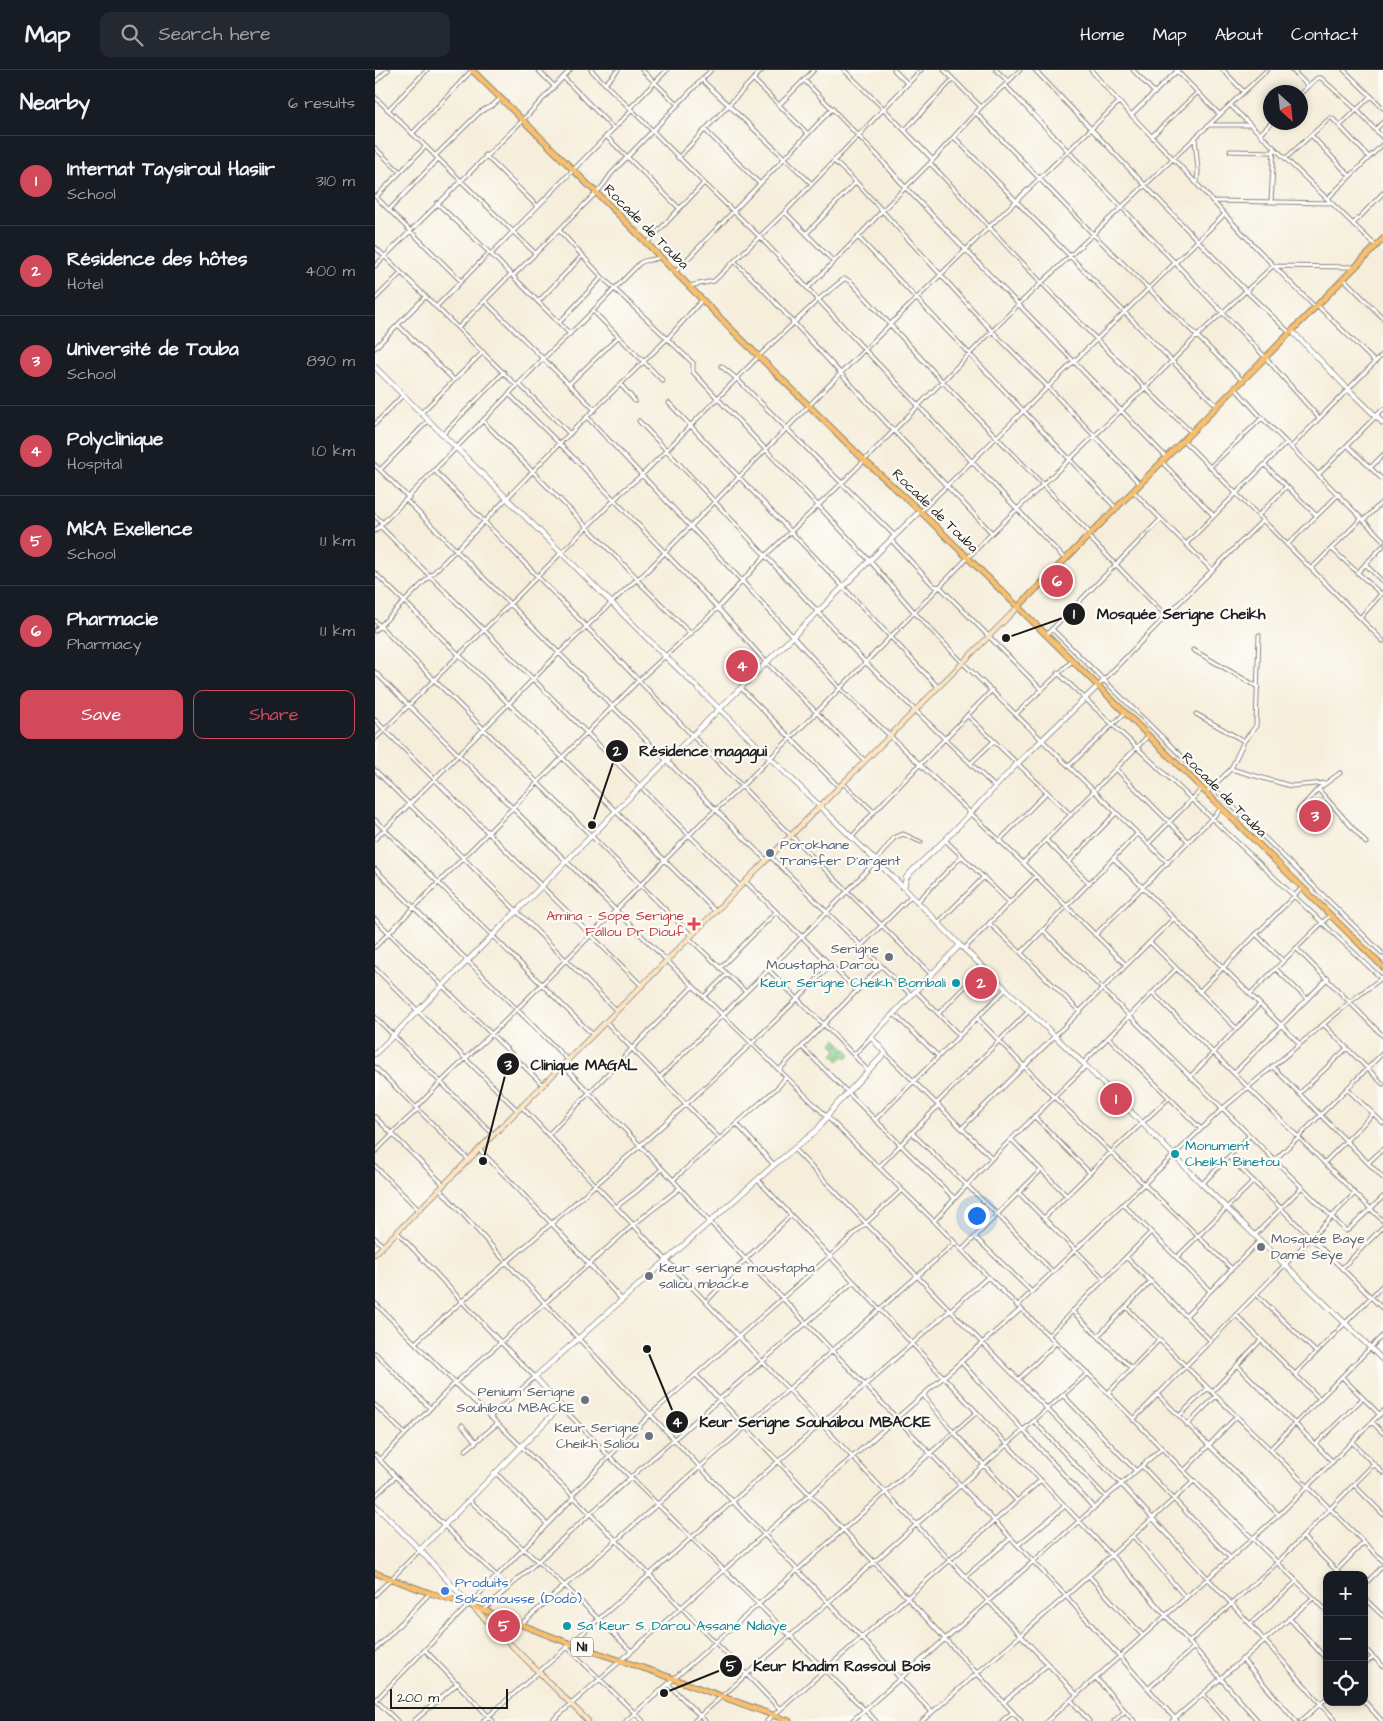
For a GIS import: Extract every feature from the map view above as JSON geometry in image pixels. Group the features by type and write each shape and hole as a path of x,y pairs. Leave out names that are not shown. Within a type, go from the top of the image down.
{"main road":[{"name":"Rocade de Touba","path":"472,70 809,406 920,511 1383,967"},
{"path":"375,1254 1382,241"},
{"name":"N11","path":"375,1572 430,1593 484,1610 569,1646 621,1661 789,1721"},
{"path":"470,1605 588,1721"}],"street":[{"path":"375,82 388,70"},
{"path":"388,110 427,70"},
{"path":"412,134 472,70"},
{"path":"538,70 554,86"},
{"path":"375,266 485,155 523,120 570,70"},
{"path":"591,70 759,236 1065,560"},
{"path":"605,84 618,70"},
{"path":"642,70 678,104"},
{"path":"436,307 574,170 667,70"},
{"path":"458,328 559,230 711,70"},
{"path":"678,158 762,70"},
{"path":"779,105 814,70"},
{"path":"844,70 905,130 989,227 1041,283 1191,432"},
{"path":"894,70 908,84"},
{"path":"688,286 713,282 785,212 921,70"},
{"path":"945,70 981,107"},
{"path":"996,70 1009,82"},
{"path":"808,288 858,238 981,107 1009,82 1019,70"},
{"path":"1035,70 1246,291 1291,332 1383,423"},
{"path":"1091,70 1273,266 1375,362"},
{"path":"1133,70 1155,93"},
{"path":"1131,115 1177,70 1220,115"},
{"path":"1223,70 1244,92"},
{"path":"375,948 614,706 718,608 765,556 842,483 1041,283 1267,70"},
{"path":"1292,70 1307,85"},
{"path":"1344,70 1383,108"},
{"path":"563,77 613,128"},
{"path":"1308,86 1317,78 1321,78 1357,110 1383,138"},
{"path":"753,79 808,134"},
{"path":"905,130 953,79"},
{"path":"702,80 812,184"},
{"path":"804,80 833,108 905,187 1120,411 1213,515"},
{"path":"1005,85 1223,312 1319,418"},
{"path":"1152,136 1198,92"},
{"path":"1340,126 1371,96"},
{"path":"375,98 535,253"},
{"path":"389,210 480,112 501,98"},
{"path":"375,839 559,653 664,553 766,448 940,275 1067,150 1119,102"},
{"path":"1230,105 1274,150 1286,158 1376,246"},
{"path":"675,272 833,108"},
{"path":"976,113 1093,234 1243,381"},
{"path":"1286,158 1330,118 1369,157"},
{"path":"1375,130 1383,122"},
{"path":"1208,125 1251,125"},
{"path":"705,130 760,184"},
{"path":"1260,134 1264,130"},
{"path":"1311,135 1350,176"},
{"path":"606,136 679,208"},
{"path":"954,137 1218,406"},
{"path":"1195,138 1198,170 1197,184"},
{"path":"1327,199 1383,144"},
{"path":"425,147 375,197 461,281"},
{"path":"375,148 400,172"},
{"path":"1230,151 1274,150"},
{"path":"1271,202 1274,150"},
{"path":"485,155 537,206"},
{"path":"834,161 856,182 992,332 1048,387 1140,484"},
{"path":"807,233 856,182"},
{"path":"647,243 704,183"},
{"path":"1353,224 1383,192"},
{"path":"1211,200 1331,203"},
{"path":"437,203 490,253 570,334"},
{"path":"785,212 834,262"},
{"path":"375,1054 692,735 997,435 1225,215"},
{"path":"559,230 602,277 693,363 693,372 766,448 915,613 1042,741 1168,863"},
{"path":"858,238 1116,508"},
{"path":"375,247 570,434"},
{"path":"538,302 583,255"},
{"path":"375,531 641,262 660,257"},
{"path":"734,261 760,286 946,486 993,533"},
{"path":"375,1152 440,1083 516,1010 689,835 816,713 993,533 1197,336 1273,266 1355,267"},
{"path":"375,299 401,273"},
{"path":"559,323 602,277"},
{"path":"375,739 509,603 642,475 759,356 819,300 846,279 942,381 997,435 1116,565 1166,616"},
{"path":"1344,279 1383,318"},
{"path":"375,348 425,297"},
{"path":"375,631 485,522 559,444 668,338 702,300"},
{"path":"485,301 595,410"},
{"path":"593,311 663,381"},
{"path":"398,325 454,380"},
{"path":"569,384 618,337"},
{"path":"421,414 483,352"},
{"path":"1291,448 1383,354"},
{"path":"721,366 737,379 896,536"},
{"path":"376,368 819,808 1085,1064 1202,1184 1383,1360"},
{"path":"443,434 504,372"},
{"path":"621,385 635,401"},
{"path":"1235,388 1286,443 1383,540"},
{"path":"509,394 718,608 766,662 865,761"},
{"path":"375,424 403,395"},
{"path":"669,403 938,688"},
{"path":"1319,474 1383,409"},
{"path":"587,417 840,688 1023,863 1126,966"},
{"path":"1210,467 1262,418"},
{"path":"380,470 429,420"},
{"path":"483,421 691,634"},
{"path":"639,421 665,451 865,662 995,787"},
{"path":"1183,440 1383,641"},
{"path":"1185,544 1286,443"},
{"path":"1347,445 1383,480"},
{"path":"1371,467 1383,455"},
{"path":"1264,464 1315,515"},
{"path":"375,465 455,550 614,706 666,761 861,945 911,995"},
{"path":"435,471 639,682 931,974"},
{"path":"1259,515 1286,487"},
{"path":"1133,491 1212,570"},
{"path":"1287,545 1315,515 1339,494"},
{"path":"1311,569 1383,501"},
{"path":"375,516 381,525 429,576 740,886"},
{"path":"1046,635 1161,519"},
{"path":"903,888 906,878 971,814 1017,764 1098,686 1263,520"},
{"path":"891,540 934,586 940,587 1041,689"},
{"path":"1357,573 1383,546"},
{"path":"1332,549 1357,573 1382,593 1360,618"},
{"path":"1365,564 1383,582"},
{"path":"375,573 715,911"},
{"path":"375,621 746,992"},
{"path":"1052,629 1383,954"},
{"path":"1148,844 1191,800 1213,786 1231,769 1243,741 1256,726 1259,635"},
{"path":"1193,650 1258,687"},
{"path":"1016,714 1072,661"},
{"path":"375,672 566,862 934,1221 1017,1306 1108,1393 1194,1482 1323,1607"},
{"path":"1017,1306 1222,1109 1350,1002 1382,979 1211,820 1058,673"},
{"path":"741,688 839,786"},
{"path":"851,839 874,812 992,690"},
{"path":"1069,766 1125,713"},
{"path":"1196,714 1243,741"},
{"path":"967,715 1071,814"},
{"path":"375,720 642,986"},
{"path":"1023,863 1148,736"},
{"path":"971,764 994,741"},
{"path":"1116,769 1189,842"},
{"path":"1231,769 1291,786 1326,782"},
{"path":"375,770 617,1011"},
{"path":"1298,811 1318,789 1340,773"},
{"path":"843,782 874,812"},
{"path":"1318,789 1366,842"},
{"path":"999,841 1047,792"},
{"path":"1095,935 1222,808"},
{"path":"1069,862 1116,813"},
{"path":"375,820 593,1035"},
{"path":"660,1077 722,1014 827,913 875,862 894,838 903,834 921,842"},
{"path":"1021,953 1137,834"},
{"path":"945,840 1009,902"},
{"path":"1046,840 1089,883"},
{"path":"917,902 962,856"},
{"path":"1113,858 1300,1044"},
{"path":"375,869 568,1060"},
{"path":"964,949 1035,876"},
{"path":"938,923 983,877"},
{"path":"745,881 830,966 857,990"},
{"path":"1199,992 1302,888"},
{"path":"861,945 911,896"},
{"path":"721,968 775,912"},
{"path":"1250,994 1329,915"},
{"path":"962,1128 1174,918"},
{"path":"375,919 543,1085"},
{"path":"989,923 1080,1012"},
{"path":"1043,930 1301,1188 1347,1231 1383,1197"},
{"path":"1256,934 1283,961"},
{"path":"1150,942 1237,1029"},
{"path":"854,1055 960,945"},
{"path":"1296,948 1383,1036"},
{"path":"415,1342 686,1105 752,1044 830,966"},
{"path":"779,1070 881,966"},
{"path":"939,1014 983,967"},
{"path":"375,968 466,1059 548,1134 1077,1695"},
{"path":"934,1221 966,1185 1054,1097 1176,969"},
{"path":"1275,969 1307,999"},
{"path":"769,970 868,1071"},
{"path":"704,997 727,974"},
{"path":"1234,1073 1327,978"},
{"path":"548,1134 693,986"},
{"path":"875,1120 1006,989"},
{"path":"915,990 959,1034"},
{"path":"1153,993 1383,1221"},
{"path":"1190,1077 1260,1004"},
{"path":"879,1167 1029,1010"},
{"path":"893,1013 937,1056"},
{"path":"375,1017 493,1134"},
{"path":"977,1018 1054,1097 1232,1269"},
{"path":"606,1022 720,1139"},
{"path":"1324,1025 1383,1084"},
{"path":"871,1037 913,1082 992,1158"},
{"path":"1109,1038 1201,1129"},
{"path":"802,1048 954,1198"},
{"path":"1299,1094 1347,1048"},
{"path":"489,1417 774,1165 817,1130 847,1093 885,1053"},
{"path":"1275,1160 1383,1053"},
{"path":"563,1065 995,1520 1121,1656 1175,1720 1220,1678 1313,1598"},
{"path":"1273,1066 1383,1178"},
{"path":"375,1068 469,1160"},
{"path":"673,1180 786,1078"},
{"path":"1347,1089 1383,1123"},
{"path":"1044,1218 1169,1098"},
{"path":"1325,1162 1373,1114"},
{"path":"1034,1116 1090,1173"},
{"path":"375,1117 442,1187 506,1262 932,1712"},
{"path":"737,1124 774,1165"},
{"path":"912,1133 997,1214 1053,1272"},
{"path":"1202,1184 1249,1136"},
{"path":"1011,1139 1067,1196"},
{"path":"794,1148 1121,1484 1251,1624 1336,1721"},
{"path":"479,1149 622,1300"},
{"path":"1369,1163 1383,1149"},
{"path":"1229,1157 1383,1309"},
{"path":"375,1166 419,1210"},
{"path":"616,1207 662,1169"},
{"path":"962,1250 1041,1170"},
{"path":"758,1180 1112,1555 1258,1721"},
{"path":"1177,1257 1254,1181"},
{"path":"380,1460 455,1383 633,1225 680,1188"},
{"path":"1255,1235 1301,1188"},
{"path":"397,1721 375,1700 470,1605 609,1456 651,1414 829,1257 901,1190"},
{"path":"1019,1193 1104,1279"},
{"path":"1133,1420 1355,1193"},
{"path":"1123,1205 1211,1291"},
{"path":"706,1302 791,1215"},
{"path":"1342,1268 1383,1227"},
{"path":"397,1232 609,1456 876,1721"},
{"path":"1049,1336 1151,1232"},
{"path":"975,1236 1032,1292"},
{"path":"375,1238 383,1246"},
{"path":"1185,1316 1260,1240"},
{"path":"520,1625 955,1243"},
{"path":"1126,1257 1211,1341"},
{"path":"483,1721 988,1277"},
{"path":"1098,1336 1151,1281"},
{"path":"484,1610 631,1477 853,1282"},
{"path":"1295,1374 1383,1285"},
{"path":"1256,1294 1316,1352"},
{"path":"375,1303 489,1417 573,1496 780,1710"},
{"path":"1126,1307 1383,1561"},
{"path":"552,1721 1021,1309"},
{"path":"1073,1311 1131,1368"},
{"path":"1236,1315 1320,1399"},
{"path":"1270,1449 1383,1334"},
{"path":"1108,1393 1159,1340"},
{"path":"1212,1392 1261,1340"},
{"path":"1019,1379 1056,1343"},
{"path":"375,1353 430,1408"},
{"path":"961,1362 1094,1508"},
{"path":"1237,1365 1333,1462"},
{"path":"694,1721 1088,1373"},
{"path":"696,1375 908,1597 1021,1721"},
{"path":"1342,1377 1380,1415"},
{"path":"1179,1416 1208,1388"},
{"path":"1157,1394 1279,1515"},
{"path":"1063,1395 1136,1471"},
{"path":"923,1396 1017,1501"},
{"path":"1187,1425 1216,1396"},
{"path":"1316,1444 1363,1398"},
{"path":"375,1405 405,1434"},
{"path":"375,1595 561,1406"},
{"path":"1047,1721 1253,1539 1309,1487 1383,1411"},
{"path":"626,1721 977,1412"},
{"path":"1183,1471 1237,1416"},
{"path":"1034,1421 1106,1497"},
{"path":"1372,1422 1383,1433"},
{"path":"466,1450 497,1424"},
{"path":"462,1425 476,1442"},
{"path":"1352,1442 1383,1473"},
{"path":"852,1721 1161,1449"},
{"path":"375,1456 443,1525 509,1586"},
{"path":"1188,1642 1277,1563 1374,1464"},
{"path":"1142,1466 1231,1559"},
{"path":"495,1472 547,1524"},
{"path":"375,1496 395,1477"},
{"path":"767,1721 1041,1480"},
{"path":"922,1721 979,1673 1194,1482"},
{"path":"1354,1485 1383,1514"},
{"path":"469,1500 565,1586 631,1652"},
{"path":"375,1505 420,1550 470,1605"},
{"path":"1018,1545 1065,1506"},
{"path":"1133,1536 1186,1598"},
{"path":"1303,1537 1337,1570 1364,1542"},
{"path":"965,1577 1011,1538"},
{"path":"1368,1581 1383,1566"},
{"path":"1089,1576 1143,1636"},
{"path":"1251,1624 1296,1582"},
{"path":"375,1650 430,1593"},
{"path":"1368,1602 1383,1615"},
{"path":"1289,1618 1323,1656"},
{"path":"569,1646 643,1721"},
{"path":"1149,1688 1193,1648"},
{"path":"425,1650 493,1721"},
{"path":"1368,1652 1382,1663"},
{"path":"1368,1661 1373,1657"},
{"path":"1242,1659 1296,1721"},
{"path":"1004,1702 1048,1664"},
{"path":"1096,1678 1134,1721"},
{"path":"414,1721 457,1683"},
{"path":"668,1684 705,1721"},
{"path":"1203,1694 1227,1721"},
{"path":"1071,1700 1089,1721"},
{"path":"1301,1721 1321,1704"},
{"path":"1368,1705 1382,1721"},
{"path":"1113,1721 1125,1711"},
{"path":"1002,1721 1013,1712"}],"green space":[{"path":"836,1039 851,1054 847,1058 844,1056 839,1061 833,1055 837,1050 832,1043"}],"place":[{"name":"Pharmacie","path":"1057,581"},
{"name":"Mosquée Serigne Cheikh","path":"1006,638"},
{"name":"Polyclinique","path":"742,666"},
{"name":"Université de Touba","path":"1315,816"},
{"name":"Résidence magagui","path":"592,825"},
{"name":"Porokhane Transfer D'argent","path":"770,853"},
{"name":"Amina - Sope Serigne Fallou Dr Diouf","path":"694,924"},
{"name":"Serigne Moustapha Darou","path":"889,957"},
{"name":"Keur Serigne Cheikh Bombali","path":"956,983"},
{"name":"Résidence des hôtes","path":"981,983"},
{"name":"Internat Taysiroul Hasiir","path":"1116,1099"},
{"name":"Monument Cheikh Binetou","path":"1175,1154"},
{"name":"Clinique MAGAL","path":"483,1161"},
{"name":"Mosquée Baye Dame Seye","path":"1261,1247"},
{"name":"Keur serigne moustapha saliou mbacke","path":"649,1276"},
{"name":"Keur Serigne Souhaibou MBACKE","path":"647,1349"},
{"name":"Penium Serigne Souhibou MBACKE","path":"585,1400"},
{"name":"Keur Serigne Cheikh Saliou","path":"649,1436"},
{"name":"Produits Sokamousse (Dodo)","path":"445,1591"},
{"name":"MKA Exellence","path":"504,1626"},
{"name":"Sa Keur S. Darou Assane Ndiaye","path":"567,1626"},
{"name":"Keur Khadim Rassoul Bois","path":"664,1693"}]}
